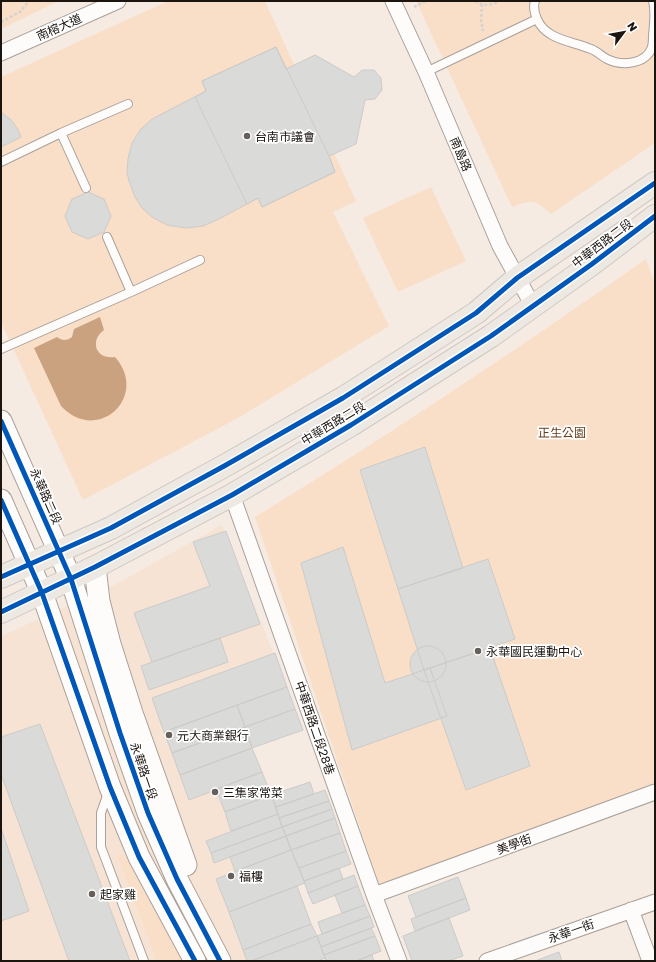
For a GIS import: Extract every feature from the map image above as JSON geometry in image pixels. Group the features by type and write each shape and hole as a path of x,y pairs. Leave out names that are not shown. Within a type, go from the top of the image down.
{"main road":[{"name":"中華西路二段","path":"1,577 111,528 226,465 343,398 476,313 517,278 655,182"},
{"name":"中華西路二段","path":"1,612 95,567 160,531 232,495 351,425 491,336 592,264 655,216"}],"street":[{"name":"南榕大道","path":"1,52 118,1"},
{"name":"南島路","path":"394,1 500,246 532,306"},
{"name":"永華路二段","path":"1,421 60,551 71,579"},
{"name":"中華西路二段28巷","path":"232,495 374,895 399,961"},
{"path":"1,500 42,593 110,787 139,857 195,961"},
{"path":"95,567 99,601 110,644 132,713 218,957"},
{"name":"永華路一段","path":"71,579 120,733 148,812 177,879 218,957"},
{"name":"美學街","path":"374,895 655,792"},
{"name":"永華一街","path":"493,960 655,902"},
{"path":"632,910 650,961"}],"lane":[{"path":"535,1 533,6 537,19 545,31 553,36 594,50 606,58 620,63 634,62 641,59 649,52 652,46 655,17 653,1"},
{"path":"426,72 537,19"},
{"path":"1,162 61,133 128,104"},
{"path":"61,133 86,188"},
{"path":"107,237 131,292"},
{"path":"1,349 200,260"},
{"path":"110,787 101,813 101,847 144,961"}],"path":[{"path":"1,22 20,12 29,1"},
{"path":"475,1 486,5 499,1"},
{"path":"482,4 481,20 488,43"}],"shaded area":[{"path":"100,317 104,330 99,334 97,339 97,349 103,356 115,357 124,372 126,387 123,400 115,411 103,418 90,420 75,417 61,406 34,348 57,337 66,340 72,337 74,329"},
{"path":"222,525 276,660 220,679 316,961 1,961 1,636 114,585"}],"green space":[{"path":"1,1 59,1 1,29"},
{"path":"168,1 265,1 356,201 333,212 389,326 238,418 83,500 1,322 1,77"},
{"path":"416,1 655,1 655,143 551,214 537,203 533,202 512,207"},
{"path":"431,187 466,261 398,292 363,218"},
{"name":"永華國民運動中心","path":"646,259 655,284 655,785 382,893 255,517 452,391 550,326"},
{"path":"118,854 123,855 129,864 182,961 157,961"}],"building":[{"name":"台南市議會","path":"276,47 286,69 315,55 354,77 362,70 374,70 381,78 382,90 375,99 365,100 356,144 329,156 335,172 262,207 258,198 203,226 186,228 167,225 152,217 142,208 135,197 127,172 128,159 132,143 141,129 152,119 206,91 202,81"},
{"path":"276,47 329,156 335,172 262,207 258,198 247,204 195,97 206,91 202,81"},
{"path":"1,112 11,120 21,137 1,147"},
{"path":"88,192 104,199 111,216 104,232 88,239 72,232 65,216 72,199"},
{"path":"425,447 463,568 398,589 360,470"},
{"path":"226,531 260,624 152,662 134,613 210,586 193,542"},
{"path":"343,547 385,683 430,668 447,716 352,750 301,563"},
{"path":"488,559 515,639 424,670 398,589"},
{"path":"220,638 228,662 149,690 141,666"},
{"path":"428,646 441,651 446,664 441,677 428,682 415,677 410,664 415,651"},
{"path":"490,648 530,766 466,790 424,670"},
{"path":"275,653 287,687 164,732 152,698"},
{"path":"287,687 295,709 245,727 237,705"},
{"path":"237,705 245,727 172,753 164,732"},
{"path":"295,709 303,730 252,748 245,727"},
{"path":"40,724 130,961 69,961 1,774 1,737"},
{"path":"245,727 252,748 180,775 172,753"},
{"path":"252,748 262,772 189,800 180,775"},
{"path":"262,772 271,795 225,812 216,789"},
{"path":"310,782 314,794 276,807 271,795"},
{"path":"325,790 329,801 279,818 276,807"},
{"path":"271,795 278,814 231,831 225,812"},
{"path":"329,801 332,809 282,827 279,818"},
{"path":"332,809 335,818 286,836 282,827"},
{"path":"278,814 282,827 211,853 206,841"},
{"path":"335,818 340,833 291,850 286,836"},
{"path":"282,827 286,836 214,863 211,853"},
{"path":"1,828 29,911 1,921"},
{"path":"340,833 346,851 299,868 291,850"},
{"path":"286,836 291,850 235,871 230,857"},
{"path":"291,850 305,883 229,912 216,879"},
{"path":"346,851 351,864 304,881 299,868"},
{"path":"339,868 343,879 308,893 304,881"},
{"path":"354,875 358,886 313,904 308,893"},
{"path":"458,877 466,898 416,917 408,896"},
{"path":"297,886 311,924 243,950 229,912"},
{"path":"358,886 365,905 342,913 335,895"},
{"path":"466,898 470,910 415,931 411,919"},
{"path":"365,905 370,916 322,934 318,922"},
{"path":"370,916 374,927 321,947 317,936"},
{"path":"449,918 463,956 448,961 412,961 403,936"},
{"path":"311,924 317,936 251,961 247,961 243,950"},
{"path":"371,928 375,936 324,955 321,947"},
{"path":"317,936 325,958 317,961 251,961"},
{"path":"375,936 381,951 356,961 326,961 324,955"},
{"path":"559,952 562,961 535,961"},
{"path":"372,955 374,961 356,961"}],"cycle path":[{"path":"1,577 111,528 226,465 343,398 476,313 517,278 655,183"},
{"path":"1,612 95,567 232,495 351,425 491,336 592,264 655,216"},
{"path":"1,421 71,579 120,733 148,813 177,879 220,961"},
{"path":"1,500 42,593 110,787 139,857 195,961"}],"place":[{"name":"台南市議會","path":"247,136"},
{"name":"永華國民運動中心","path":"478,651"},
{"name":"元大商業銀行","path":"169,735"},
{"name":"三集家常菜","path":"215,792"},
{"name":"福樓","path":"231,876"},
{"name":"起家雞","path":"92,894"}],"park label":[{"name":"正生公園","path":"562,432"}]}
